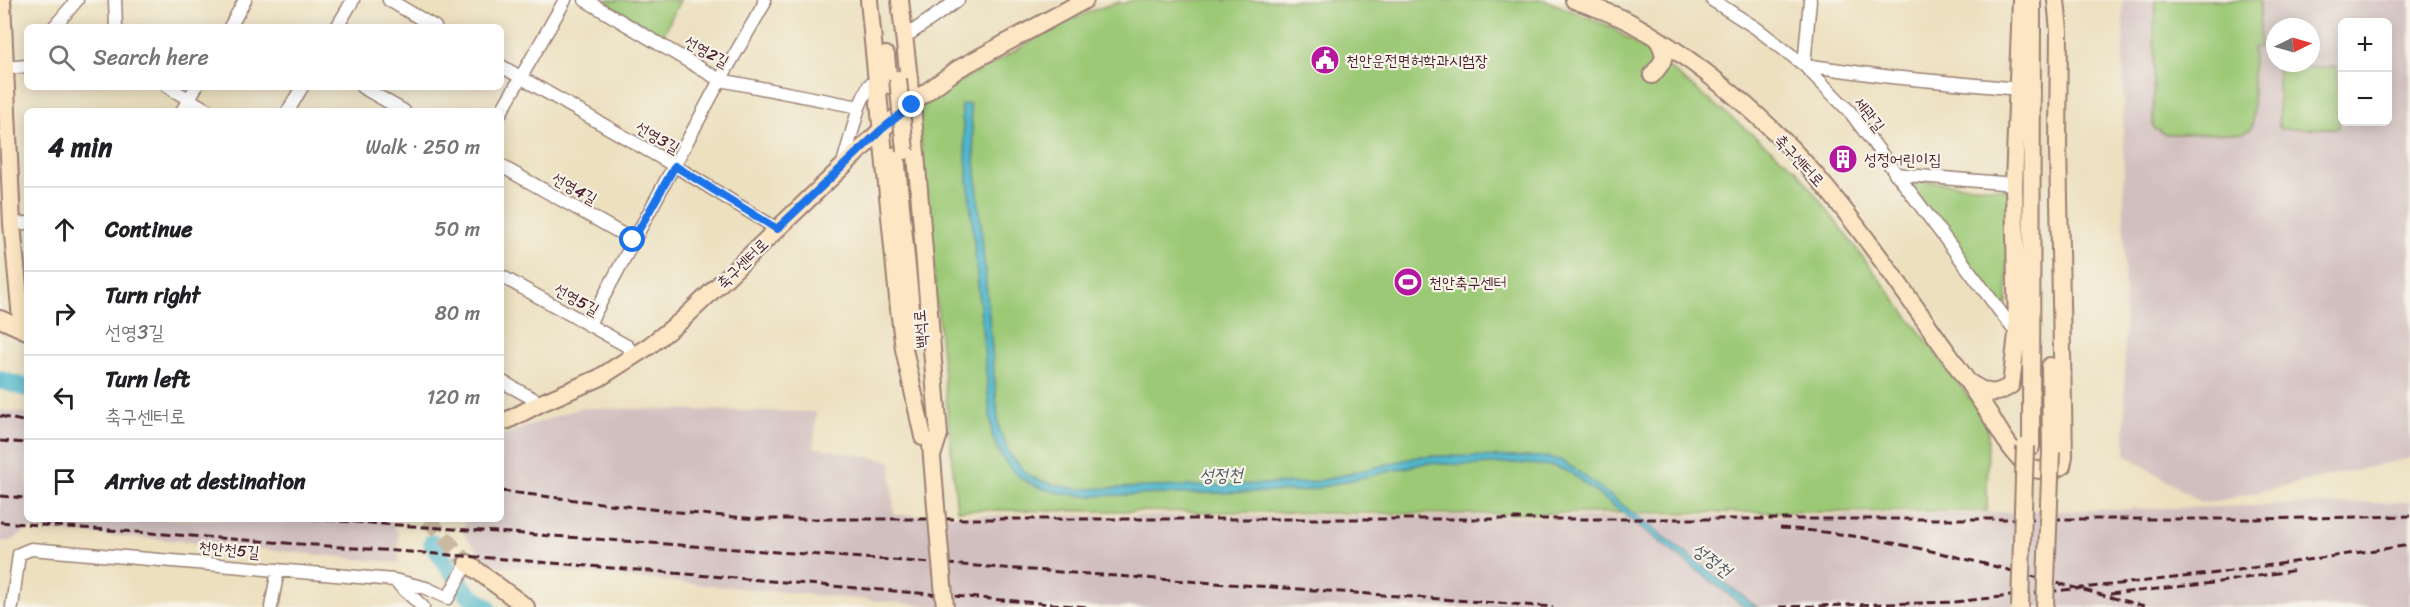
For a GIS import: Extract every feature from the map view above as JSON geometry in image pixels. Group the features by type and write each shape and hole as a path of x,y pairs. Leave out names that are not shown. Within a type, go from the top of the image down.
{"main road":[{"path":"0,319 24,330 19,224 5,164 20,65 2,0"},
{"path":"869,0 904,349 923,437"},
{"path":"881,0 894,82"},
{"path":"891,0 894,82 900,153"},
{"path":"900,0 912,105 939,434 932,456"},
{"name":"축구센터로","path":"504,421 599,378 649,346 682,320 881,130 957,69 1085,0"},
{"name":"축구센터로","path":"1574,0 1632,24 1658,39 1724,88 1775,132 1816,176 1868,241 1969,383 2011,448 2026,465 2041,470 2055,470 2062,466 2064,456 2058,170 2059,31 2056,0"},
{"path":"2021,0 2031,317 2030,607"},
{"path":"1969,383 1985,393 2001,392 2011,385 2017,334 2014,184 2032,0"},
{"path":"2049,0 2051,452 2056,607"},
{"path":"1652,75 1663,61 1664,52 1658,39"},
{"name":"백석로","path":"900,153 923,437 932,507"},
{"name":"백석로","path":"900,153 932,456 932,507"},
{"path":"2020,607 2021,521 2031,317"},
{"path":"2045,607 2051,452"},
{"path":"932,507 936,607"},
{"path":"932,507 945,607"},
{"path":"466,566 526,607"}],"street":[{"path":"57,24 77,0"},
{"path":"115,0 116,24"},
{"path":"232,24 245,0"},
{"path":"339,24 353,0"},
{"path":"389,0 430,24"},
{"path":"503,108 565,0"},
{"name":"선영2길","path":"585,0 720,80 860,107"},
{"path":"589,324 720,80 764,4 764,0"},
{"path":"904,37 958,0"},
{"path":"1810,0 1804,65 1891,77 2025,85"},
{"name":"세관길","path":"1716,1 1804,65 1850,112 2017,334"},
{"name":"선영3길","path":"504,68 675,166 777,229"},
{"path":"841,169 869,85"},
{"path":"173,90 203,108"},
{"path":"184,108 194,90"},
{"path":"290,108 300,90"},
{"path":"367,90 399,108"},
{"name":"선영4길","path":"504,168 633,240"},
{"path":"1895,174 2014,184"},
{"name":"선영5길","path":"504,278 627,346 633,355"},
{"path":"504,383 541,403"},
{"name":"천안천5길","path":"12,607 19,554 31,549 394,580 426,588 447,600 466,566"},
{"path":"271,607 278,570"},
{"path":"394,580 423,607"}],"shaded area":[{"path":"2123,0 2410,0 2410,458 2208,503 2201,502 2125,454"},
{"path":"580,408 816,412 814,447 891,461 894,515 1633,517 1897,515 2410,502 2410,607 944,607 490,565 464,535 464,522 504,522 504,435"},
{"path":"0,410 24,413 24,522 389,522 398,533 399,563 180,541 29,529 11,541 0,541"}],"green space":[{"path":"601,0 680,0 663,36"},
{"name":"천안축구센터","path":"1132,0 1545,0 1609,26 1650,53 1796,169 1988,422 1987,511 1468,514 957,510 917,101 976,73 1082,15"},
{"path":"2155,0 2260,0 2260,47 2253,48 2253,122 2251,128 2243,133 2164,134 2155,129 2153,124"},
{"path":"2320,67 2337,67 2339,128 2279,129 2278,72 2320,72"},
{"path":"1917,182 2007,189 2009,194 2007,302 2005,307 1999,306 1913,190"}],"water":[{"path":"970,104 999,429 1010,455 1029,476 1047,483 1078,489 1300,483 1319,481 1421,456 1543,457 1560,460 1757,607 1745,607 1569,472 1553,466 1514,463 1470,465 1426,463 1304,491 1086,496 1053,491 1027,482 1007,464 992,435 961,105"}],"waterway":[{"path":"0,380 24,387"},
{"path":"432,543 468,594 487,607"}],"tunnel":[{"path":"431,522 467,563"}],"railway":[{"path":"0,416 24,421"},
{"path":"0,441 24,443"},
{"path":"504,491 667,511 757,519 2256,519 2410,516"},
{"path":"0,496 24,498"},
{"path":"0,522 491,558 1088,607"},
{"path":"355,522 1553,607"},
{"path":"1780,528 1827,532 1920,549 2149,607"},
{"path":"1779,607 1955,602 2210,574 2410,545"},
{"path":"2110,594 2213,583 2297,570"}],"place":[{"name":"천안운전면허학과시험장","path":"1325,60"},
{"name":"성정어린이집","path":"1843,159"},
{"name":"천안축구센터","path":"1408,282"}],"route":[{"path":"633,240 675,166 777,229 881,130 912,105"}],"water label":[{"name":"성정천","path":"1221,475"},
{"name":"성정천","path":"1712,560"}]}
